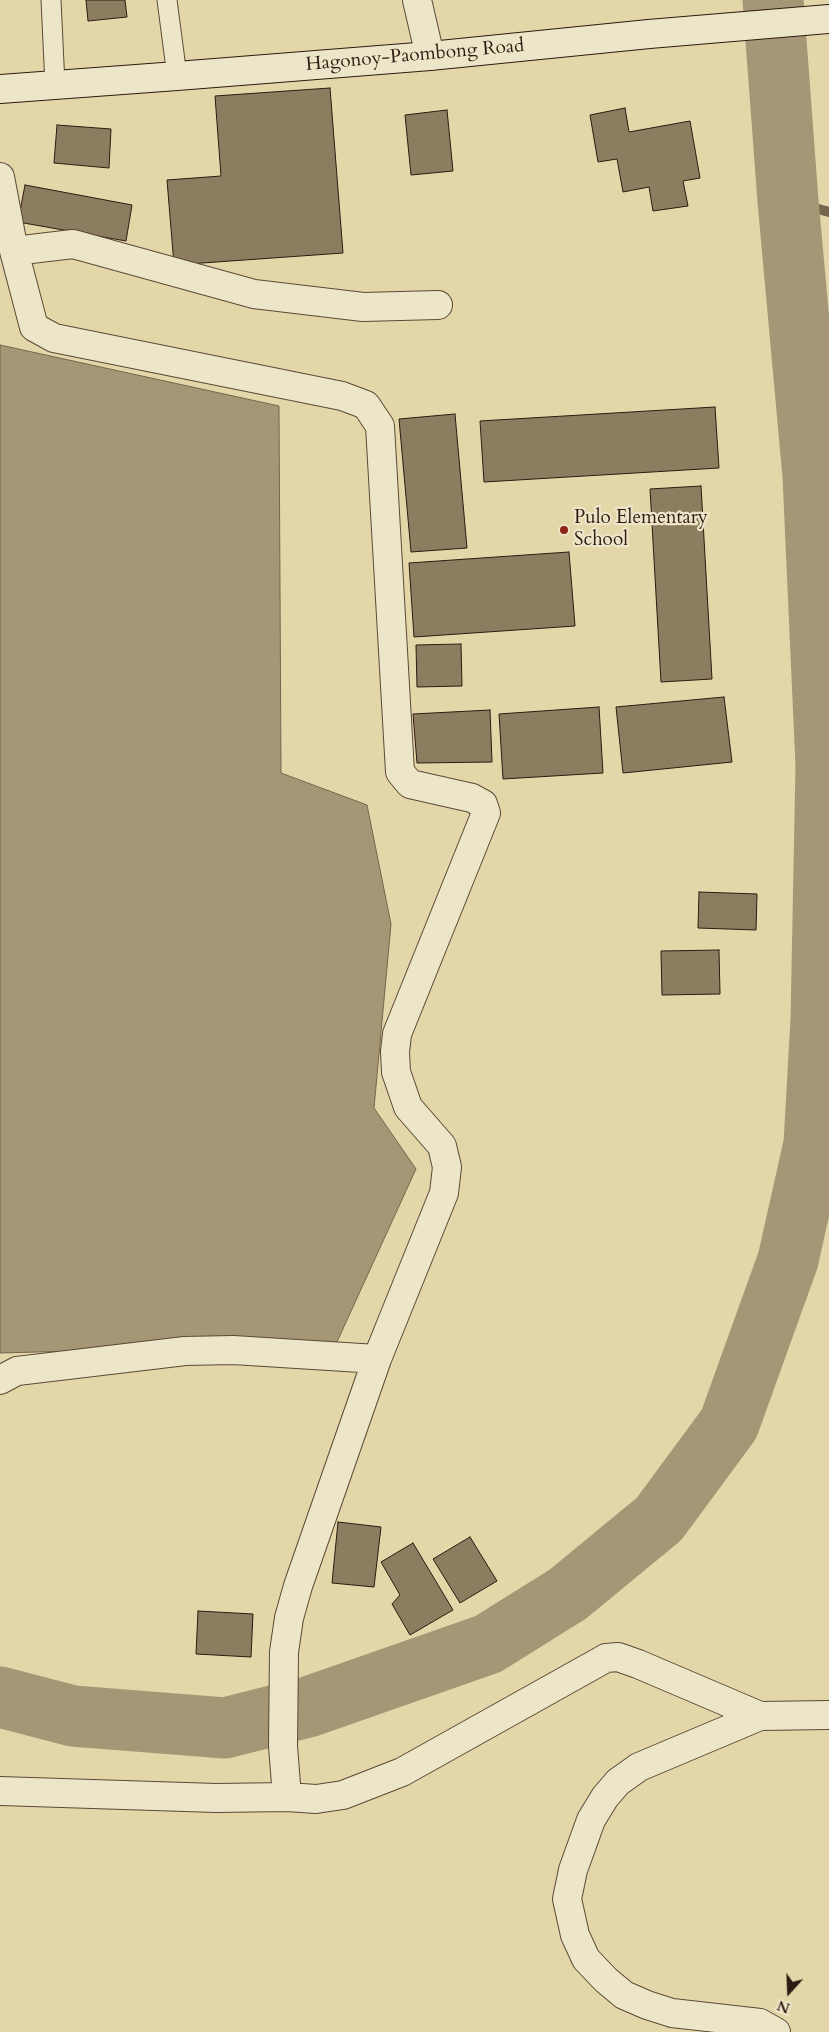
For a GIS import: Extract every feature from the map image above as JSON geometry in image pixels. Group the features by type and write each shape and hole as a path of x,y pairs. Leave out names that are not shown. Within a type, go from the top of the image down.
{"street":[{"path":"417,0 430,56"},
{"name":"Hagonoy-Paombong Road","path":"0,89 430,56 650,34 829,19"},
{"path":"0,177 14,251 34,327 54,338 342,396 366,404 380,426 400,772 410,784 472,798 483,804 486,813 397,1034 395,1052 396,1072 408,1107 442,1146 447,1167 444,1193 376,1360 298,1586 289,1618 284,1652 282,1746 286,1797"},
{"path":"14,251 73,244 254,294 363,307 438,305"},
{"path":"0,1380 17,1371 185,1351 233,1350 376,1360"},
{"path":"0,1791 216,1798 286,1797 316,1799 343,1795 402,1772 606,1658 618,1657 638,1664 760,1716"},
{"path":"776,2032 760,2023 672,2013 647,2006 624,1995 606,1980 586,1958 575,1935 567,1899 573,1870 591,1820 605,1797 618,1782 639,1767 760,1716 829,1715"}],"lane":[{"path":"51,0 54,85"},
{"path":"167,0 178,76"}],"shaded area":[{"path":"0,345 279,406 281,773 367,805 391,924 374,1108 416,1169 336,1344 0,1353"}],"building":[{"path":"86,0 125,0 127,17 88,21"},
{"path":"330,88 343,253 174,265 167,180 221,176 215,96"},
{"path":"625,108 629,132 690,121 700,178 683,181 688,206 653,211 649,187 623,192 617,159 598,162 590,115"},
{"path":"447,110 453,171 411,175 405,115"},
{"path":"57,125 111,129 109,168 54,163"},
{"path":"25,185 132,205 126,241 18,222"},
{"path":"715,407 719,468 484,482 480,421"},
{"path":"455,414 467,548 411,552 399,419"},
{"path":"701,486 712,679 661,682 650,489"},
{"path":"569,552 575,626 414,637 409,563"},
{"path":"461,644 462,686 417,687 416,645"},
{"path":"724,697 732,762 623,773 616,707"},
{"path":"599,707 603,773 503,779 499,714"},
{"path":"490,710 492,762 417,763 413,714"},
{"path":"699,892 757,894 756,930 698,928"},
{"path":"719,950 720,994 662,995 661,951"},
{"path":"338,1522 381,1527 374,1587 332,1583"},
{"path":"470,1537 497,1581 460,1603 433,1559"},
{"path":"413,1543 453,1610 410,1635 392,1604 400,1595 381,1562"},
{"path":"198,1611 253,1614 251,1657 196,1654"}],"waterway":[{"path":"0,1697 73,1716 225,1728 308,1707 488,1644 568,1594 659,1519 729,1424 788,1260 814,1144 821,1019 826,766 813,476 788,201 773,0"},
{"path":"788,201 829,212"}],"place":[{"name":"Pulo Elementary School","path":"564,530"}]}
